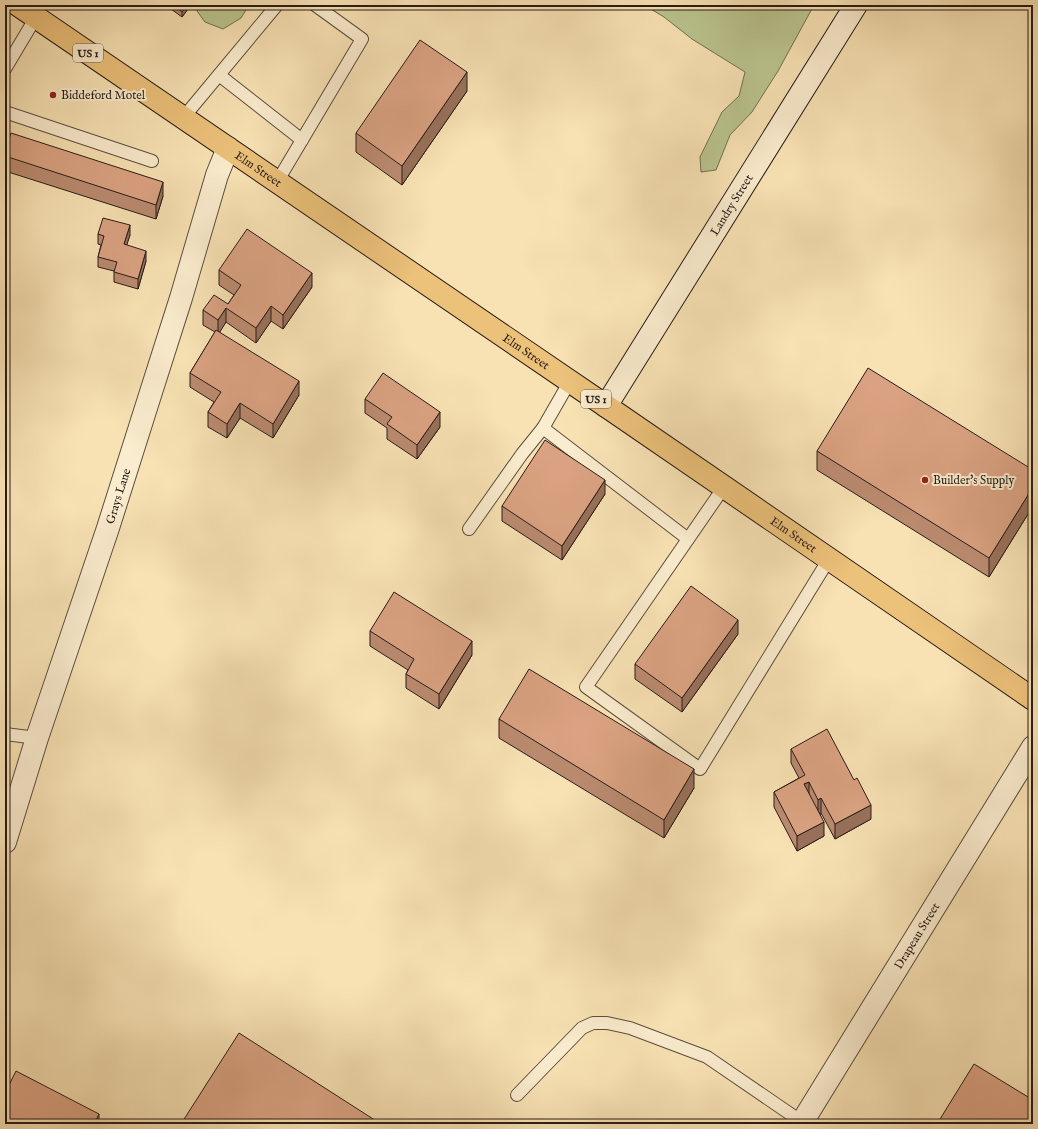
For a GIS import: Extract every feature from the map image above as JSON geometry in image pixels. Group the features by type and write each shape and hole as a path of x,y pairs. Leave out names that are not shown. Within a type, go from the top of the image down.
{"main road":[{"name":"Elm Street","path":"18,5 1033,699"}],"street":[{"name":"Landry Street","path":"606,406 856,5"},
{"name":"Grays Lane","path":"5,842 37,738 108,528 181,298 217,175 228,148"},
{"name":"Drapeau Street","path":"802,1123 1033,747"}],"lane":[{"path":"183,118 277,5"},
{"path":"277,182 362,38 315,5"},
{"path":"5,69 36,17"},
{"path":"219,75 302,140"},
{"path":"5,112 152,161"},
{"path":"469,529 522,454 543,428 570,381"},
{"path":"543,428 688,539"},
{"path":"724,487 586,687 700,769 829,559"},
{"path":"5,734 37,738"},
{"path":"517,1095 582,1028 593,1023 607,1023 630,1028 707,1056 802,1123"}],"green space":[{"path":"201,5 249,5 241,18 223,29 205,22 197,11"},
{"path":"644,5 814,5 778,71 752,112 730,135 716,170 701,172 700,157 722,112 739,96 745,72 692,39 664,17"}],"building":[{"path":"173,5 187,5 182,12"},
{"path":"420,40 467,72 402,166 356,133"},
{"path":"11,133 163,182 156,205 5,156 5,150"},
{"path":"103,218 130,225 124,244 146,251 138,279 114,272 117,262 98,257 104,236 98,234"},
{"path":"247,229 312,273 283,315 271,306 256,328 226,308 218,320 203,310 214,295 228,304 241,285 219,270"},
{"path":"216,330 299,381 273,424 240,403 227,424 208,412 221,392 190,373"},
{"name":"Builder's Supply","path":"868,368 1033,470 1033,487 989,558 817,451"},
{"path":"383,373 440,412 417,445 387,424 392,417 365,399"},
{"path":"545,440 605,480 562,546 502,506"},
{"path":"691,586 738,620 682,698 635,664"},
{"path":"394,592 472,641 439,694 406,674 414,659 370,631"},
{"path":"529,669 694,769 664,820 499,719"},
{"path":"827,729 854,780 857,778 871,805 835,824 821,798 818,800 809,782 804,784 824,822 797,836 774,792 805,775 791,749"},
{"path":"239,1033 381,1124 181,1124"},
{"path":"974,1064 1033,1100 1033,1124 937,1124"},
{"path":"16,1071 99,1114 94,1124 5,1124 5,1093"}],"place":[{"name":"Biddeford Motel","path":"53,95"},
{"name":"Builder's Supply","path":"925,480"}]}
